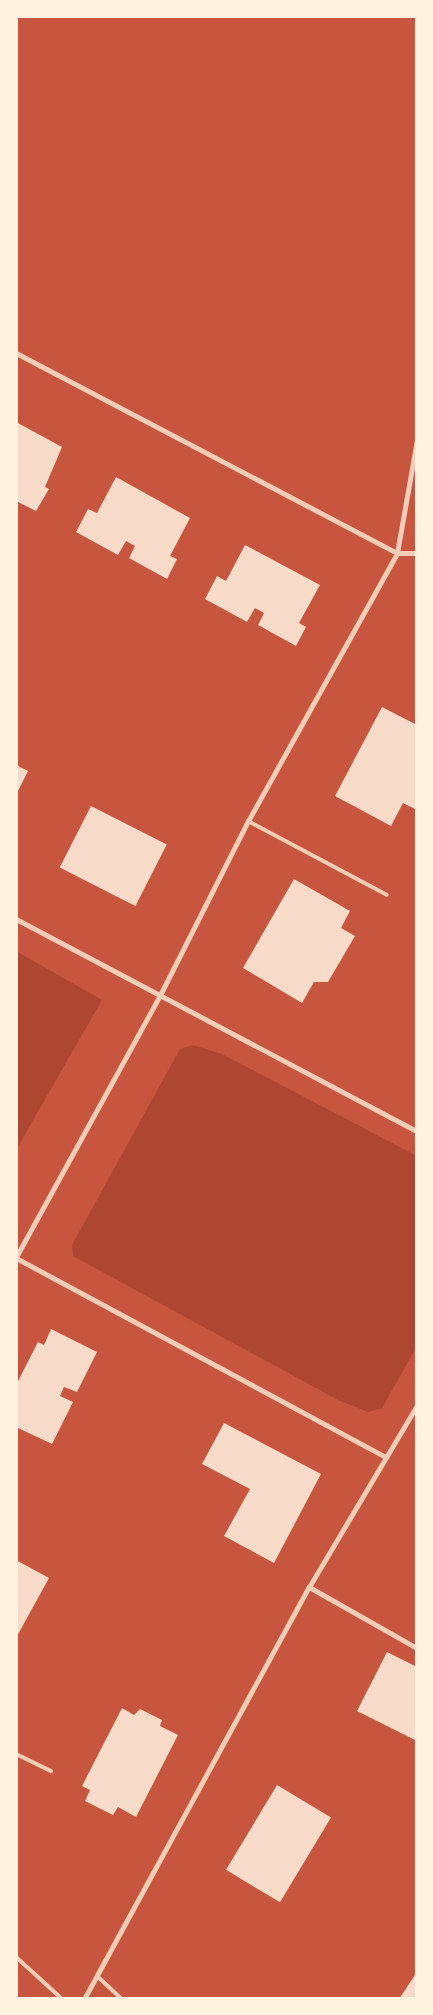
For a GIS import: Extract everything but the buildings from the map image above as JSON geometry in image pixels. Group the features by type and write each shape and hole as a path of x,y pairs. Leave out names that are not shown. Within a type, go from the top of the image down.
{"street":[{"path":"16,353 397,553 417,553"},
{"path":"386,1457 16,1257 159,997 248,821 397,553 417,440"},
{"path":"16,919 159,997 417,1131"},
{"path":"84,1999 309,1587 417,1405"},
{"path":"309,1587 417,1648"}],"lane":[{"path":"248,821 387,896"},
{"path":"16,1754 51,1771"},
{"path":"16,1957 62,1999"},
{"path":"97,1976 122,1999"}],"shaded area":[{"path":"16,951 102,1000 16,1150"},
{"path":"193,1045 222,1054 417,1156 417,1346 382,1408 368,1412 338,1400 73,1256 72,1245 180,1049"}]}
